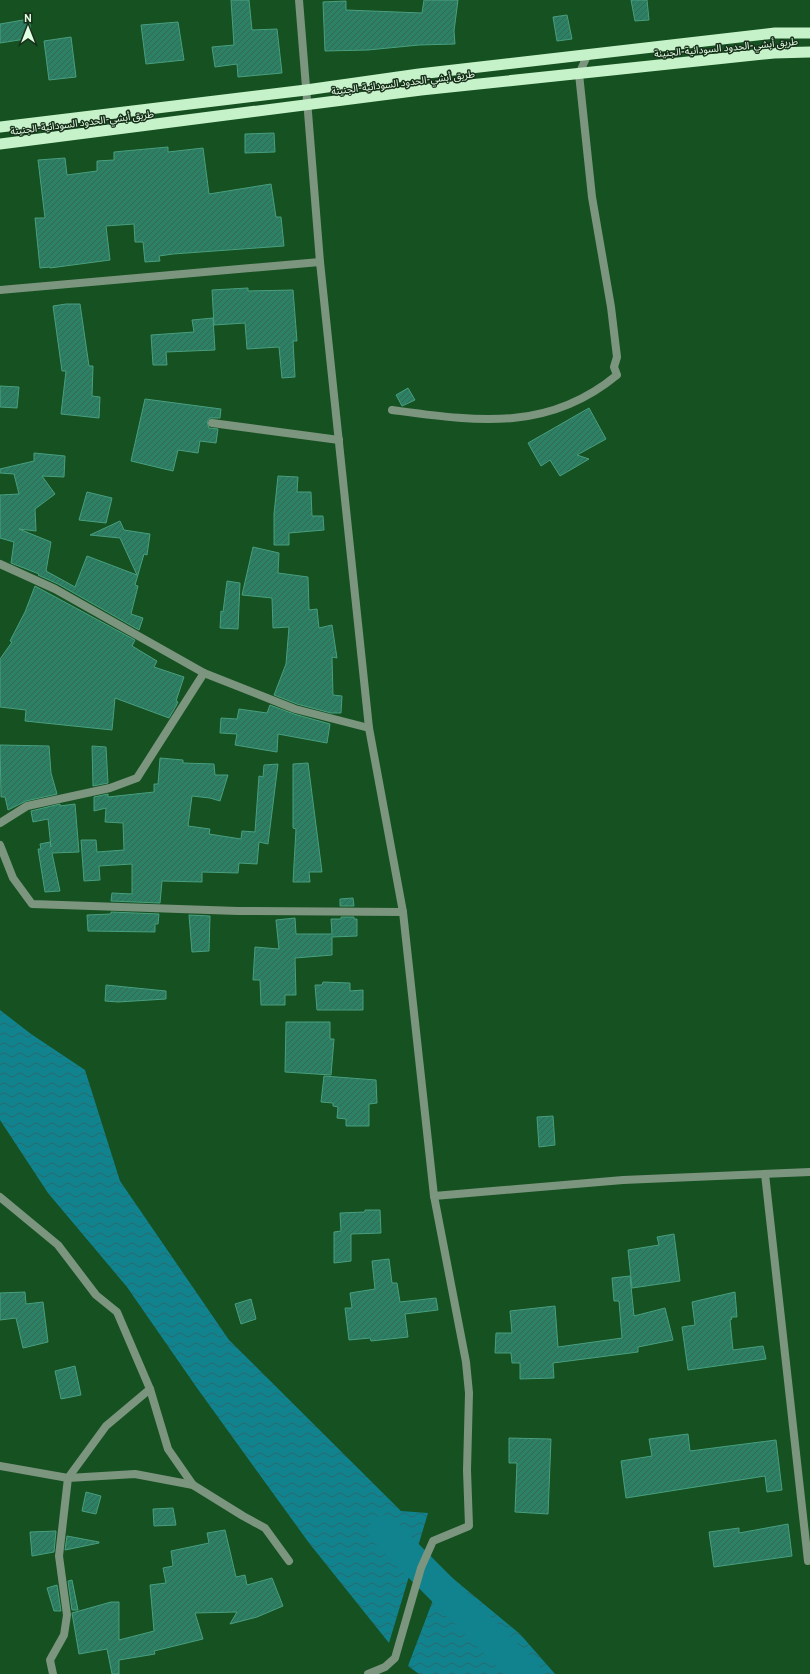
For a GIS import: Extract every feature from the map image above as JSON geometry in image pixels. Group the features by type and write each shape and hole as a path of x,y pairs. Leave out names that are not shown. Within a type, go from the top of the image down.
{"highway":[{"path":"0,127 306,90 419,74 587,56 774,33 810,33"},
{"name":"طريق أبشي-الحدود السودانية-الجنينة","path":"0,144 308,106 421,90 774,53 810,52"},
{"path":"419,74 421,90"}],"street":[{"path":"299,0 320,262 369,728 403,912 434,1196 466,1362 469,1393 467,1470 469,1526 433,1541 421,1568 395,1658 385,1667 368,1674"},
{"path":"392,410 464,420 512,419 549,412 600,388 617,375 614,367 617,357 613,321 592,197 579,74 587,56"},
{"path":"0,290 320,262"},
{"path":"212,423 339,440"},
{"path":"0,564 55,589 204,673 295,709 369,728"},
{"path":"0,823 27,806 110,788 137,778 204,673"},
{"path":"0,845 13,878 32,904 238,911 403,912"},
{"path":"434,1196 623,1180 810,1172"},
{"path":"765,1174 808,1561"},
{"path":"0,1197 58,1245 96,1295 117,1312 150,1388 168,1449 193,1485"},
{"path":"53,1674 50,1660 64,1636 66,1615 59,1556 68,1478 106,1426 150,1388"},
{"path":"0,1466 68,1478 135,1474 193,1485 265,1528 289,1561"}],"water":[{"path":"0,1010 31,1034 85,1070 120,1181 229,1340 401,1511 428,1513 389,1643 309,1543 197,1388 127,1287 48,1193 0,1120"},
{"path":"444,1571 520,1634 555,1674 419,1674 408,1666"}],"building":[{"path":"231,0 249,0 252,30 277,29 282,73 238,77 237,64 215,67 212,47 234,45"},
{"path":"424,0 458,0 454,31 455,44 419,45 368,50 325,51 323,2 346,1 346,10 422,13"},
{"path":"631,0 647,0 649,20 635,21"},
{"path":"567,15 572,39 557,41 553,17"},
{"path":"29,19 32,38 0,43 0,24"},
{"path":"178,22 184,60 146,64 141,25"},
{"path":"71,37 76,77 49,80 44,41"},
{"path":"274,133 275,152 245,153 245,134"},
{"path":"168,147 168,152 203,148 209,194 271,184 276,217 281,217 284,246 173,254 159,256 160,261 145,262 143,242 135,242 134,224 106,226 110,260 40,268 35,218 45,218 38,160 65,158 67,175 97,171 97,161 114,160 114,152"},
{"path":"248,288 248,291 293,290 297,341 293,341 295,377 282,378 279,347 247,349 245,323 214,325 212,290"},
{"path":"80,304 89,366 93,366 92,396 100,397 99,418 61,414 66,371 62,371 53,306"},
{"path":"213,318 215,350 166,352 167,365 153,365 151,335 194,332 192,320"},
{"path":"0,386 19,387 17,408 0,407"},
{"path":"408,388 415,400 402,406 396,395"},
{"path":"145,399 221,409 220,418 210,418 207,422 209,428 218,429 216,443 200,441 198,453 178,450 173,471 131,461"},
{"path":"589,408 606,439 577,455 589,459 560,476 550,460 541,466 528,443"},
{"path":"34,453 65,456 64,477 42,476 55,494 35,509 36,531 19,529 51,542 46,571 75,587 87,556 137,575 120,538 90,535 120,521 124,530 150,534 147,555 144,554 135,585 138,586 131,614 143,618 139,630 58,584 38,575 39,574 11,563 14,542 0,538 0,495 19,494 14,474 0,473 0,469 34,461"},
{"path":"278,476 298,477 297,492 311,492 312,516 323,516 324,530 289,533 289,545 274,545 274,514"},
{"path":"87,492 112,498 106,523 79,520"},
{"path":"253,547 279,553 278,573 308,577 309,610 317,609 319,628 332,625 337,658 332,657 333,695 342,696 341,713 331,713 297,704 274,695 286,664 289,627 273,628 272,598 242,595"},
{"path":"227,581 240,583 238,629 220,628 221,611 223,612"},
{"path":"35,586 135,640 132,646 157,661 154,667 184,677 176,701 178,702 169,718 115,698 112,730 25,721 26,710 0,707 0,659 12,642 10,641 25,612"},
{"path":"270,705 294,714 330,724 327,743 278,734 277,752 235,745 237,734 220,733 221,718 237,719 239,709 267,713"},
{"path":"0,745 49,746 51,773 57,794 26,801 8,810 5,797 1,797"},
{"path":"92,746 106,747 108,783 93,786"},
{"path":"160,758 183,760 183,763 214,764 215,775 228,775 220,801 192,796 188,826 210,829 209,834 241,839 242,831 255,832 259,776 263,777 264,765 278,764 268,844 259,842 257,864 239,863 238,873 202,872 202,882 162,881 160,903 111,901 112,893 132,894 132,864 99,866 100,880 84,881 81,840 96,840 97,852 124,850 123,823 105,822 106,808 94,811 94,797 108,794 108,797 154,792 154,784 158,784"},
{"path":"308,763 322,872 309,872 310,882 293,882 296,829 293,828 293,764"},
{"path":"60,804 60,806 75,804 79,852 52,853 60,891 45,892 38,849 41,849 40,844 50,842 51,847 48,819 33,822 31,811"},
{"path":"353,898 354,906 340,906 340,899"},
{"path":"111,912 159,914 158,924 155,924 155,932 88,931 87,915 111,914"},
{"path":"189,915 210,916 209,951 192,952"},
{"path":"341,917 354,917 354,919 357,919 357,936 332,937 332,955 295,958 296,995 285,995 285,1005 261,1005 260,980 253,980 255,947 279,949 276,920 295,918 296,934 332,934 331,919 341,919"},
{"path":"323,982 350,983 350,991 363,990 363,1010 317,1010 315,985 322,985"},
{"path":"106,985 166,991 166,999 118,1002 105,1001"},
{"path":"286,1022 330,1022 330,1039 334,1039 331,1075 285,1072"},
{"path":"324,1076 376,1080 377,1103 369,1104 369,1126 346,1126 346,1119 337,1118 338,1107 333,1106 333,1103 321,1102"},
{"path":"553,1116 555,1145 539,1147 537,1117"},
{"path":"365,1210 380,1210 381,1233 351,1234 351,1261 334,1263 334,1232 341,1231 340,1213 365,1212"},
{"path":"674,1234 680,1281 632,1288 628,1250 659,1245 657,1237"},
{"path":"389,1259 392,1283 397,1283 400,1302 436,1298 438,1310 405,1314 408,1337 371,1341 370,1338 349,1340 345,1308 352,1308 350,1293 375,1289 372,1261"},
{"path":"630,1276 634,1316 665,1308 673,1340 638,1347 638,1352 553,1363 554,1378 520,1379 520,1363 512,1363 511,1353 495,1353 496,1333 512,1333 510,1311 555,1306 558,1347 622,1338 619,1301 614,1301 612,1278"},
{"path":"25,1292 26,1304 43,1302 48,1342 23,1348 16,1318 0,1320 0,1293"},
{"path":"735,1292 737,1317 731,1317 732,1319 730,1320 733,1350 763,1346 766,1359 688,1370 682,1327 695,1325 692,1302"},
{"path":"251,1299 256,1319 241,1324 235,1304"},
{"path":"75,1366 81,1395 61,1399 55,1371"},
{"path":"688,1434 690,1451 776,1440 782,1490 767,1492 765,1476 626,1498 621,1461 652,1456 649,1439"},
{"path":"509,1438 551,1439 548,1514 515,1512 517,1463 509,1463"},
{"path":"86,1492 101,1496 96,1514 82,1511"},
{"path":"173,1508 176,1525 154,1526 153,1509"},
{"path":"788,1524 792,1556 714,1567 709,1532 739,1528 739,1533"},
{"path":"225,1530 236,1577 245,1575 247,1585 272,1578 283,1606 257,1617 230,1624 237,1612 195,1613 203,1639 154,1651 155,1654 119,1660 119,1674 112,1674 107,1649 79,1654 72,1613 111,1602 119,1602 119,1640 154,1631 150,1585 166,1583 163,1568 173,1566 171,1551 209,1543 207,1533"},
{"path":"56,1531 54,1552 32,1556 30,1532"},
{"path":"67,1536 99,1542 99,1543 65,1550"},
{"path":"72,1580 78,1610 72,1610 68,1581"},
{"path":"57,1585 61,1611 54,1611 47,1588"}],"waterway":[{"path":"384,1531 526,1674"}]}
